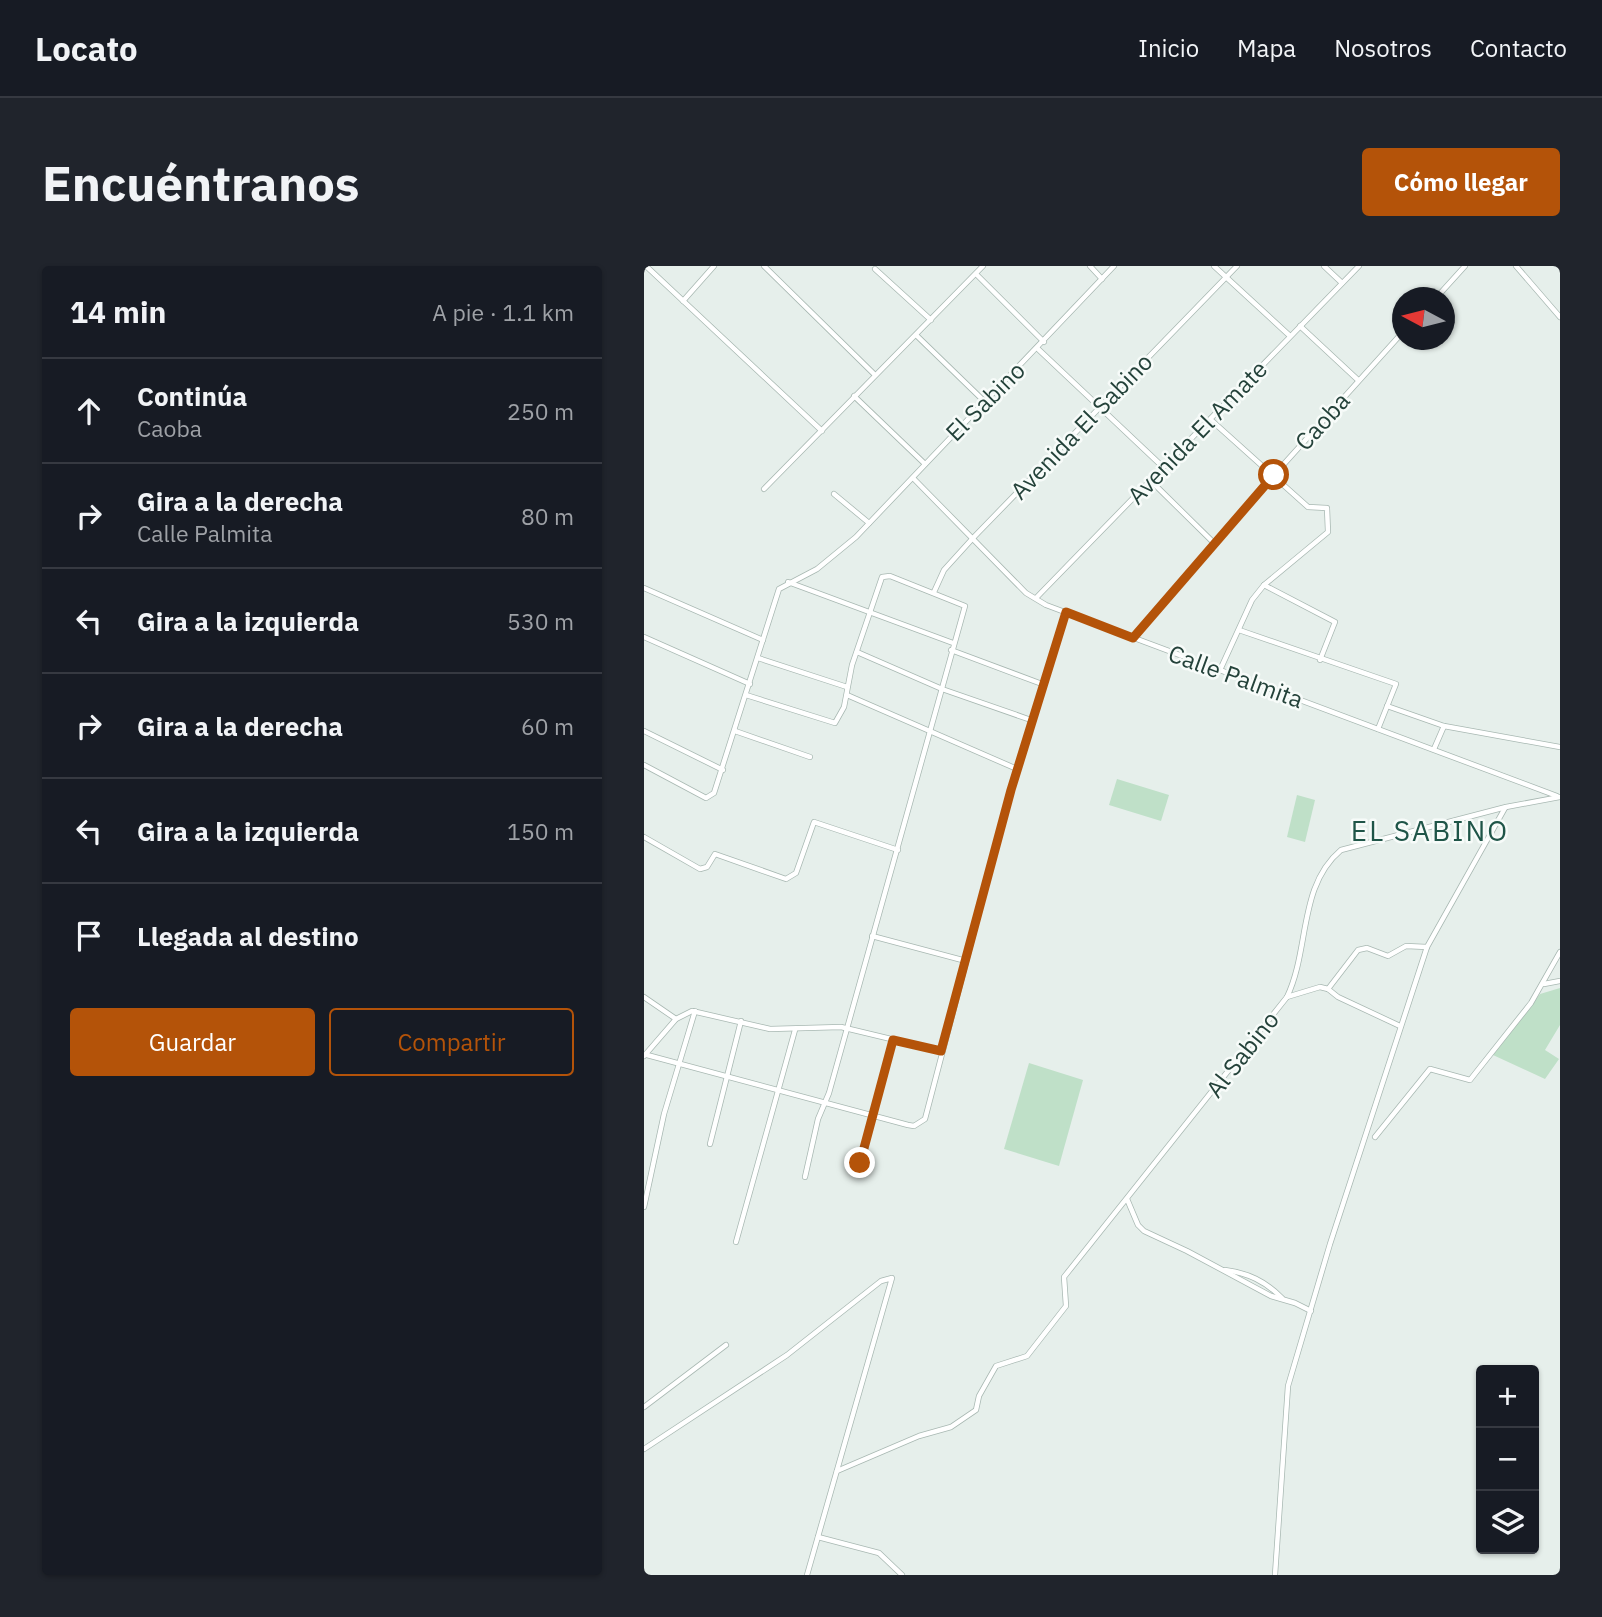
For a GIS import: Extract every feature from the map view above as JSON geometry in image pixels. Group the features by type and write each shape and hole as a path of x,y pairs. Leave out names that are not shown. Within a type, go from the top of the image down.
{"street":[{"path":"646,266 822,431"},
{"path":"683,301 714,266"},
{"path":"764,266 874,374"},
{"path":"764,489 983,266"},
{"path":"1090,266 1102,279"},
{"name":"El Sabino","path":"788,582 817,569 856,537 984,401 1038,349 1114,266"},
{"path":"1214,266 1290,335"},
{"name":"Avenida El Sabino","path":"934,592 944,570 973,538 1237,266"},
{"path":"1325,266 1342,283"},
{"name":"Avenida El Amate","path":"1036,598 1359,266"},
{"path":"1446,287 1465,266"},
{"path":"1516,266 1560,317"},
{"path":"875,270 931,320"},
{"path":"976,274 1044,341"},
{"path":"1300,326 1359,381"},
{"path":"916,335 984,401"},
{"name":"Caoba","path":"1133,638 1392,344"},
{"path":"1038,349 1163,467"},
{"path":"854,396 925,464"},
{"path":"1211,420 1307,507 1327,508 1328,531 1264,585 1252,600 1220,670"},
{"name":"Calle Palmita","path":"913,478 1026,593 1036,598 1133,638 1560,797"},
{"path":"1150,480 1214,543"},
{"path":"834,494 869,523"},
{"path":"746,695 831,724 839,721 879,579 885,576 934,592 965,606 805,1177"},
{"path":"644,765 706,798 715,793 776,596 788,582 870,610 953,643"},
{"path":"1264,585 1335,622 1320,660"},
{"path":"644,588 763,640"},
{"path":"941,1051 845,1029 770,1029 695,1011 676,1019 645,1055 908,1125 920,1124 925,1119 1017,769 1066,612"},
{"path":"1240,630 1320,660 1396,684 1378,730"},
{"path":"644,638 750,684"},
{"path":"951,650 1042,684"},
{"path":"857,652 942,689 1031,720"},
{"path":"758,657 848,687"},
{"path":"847,695 1017,769"},
{"path":"1387,705 1444,726 1560,747"},
{"path":"1434,749 1444,726"},
{"path":"644,731 723,770"},
{"path":"735,731 810,757"},
{"name":"Al Sabino","path":"837,1471 919,1436 951,1427 976,1410 979,1396 996,1366 1027,1356 1066,1306 1065,1277 1287,997 1296,979 1312,891 1326,863 1341,850 1506,807 1560,797"},
{"path":"1275,1575 1288,1386 1356,1160 1427,947 1506,807"},
{"path":"644,837 700,869 707,867 715,854 786,879 796,873 814,822 898,850"},
{"path":"873,936 966,961"},
{"path":"1328,989 1358,950 1367,948 1388,956 1406,946 1427,947"},
{"path":"1376,1137 1430,1069 1470,1080 1544,984 1560,951"},
{"path":"1544,984 1560,981"},
{"path":"1287,997 1320,987 1328,989 1338,997 1400,1026"},
{"path":"644,997 676,1019"},
{"path":"644,1207 664,1114 695,1011"},
{"path":"710,1144 741,1021"},
{"path":"736,1242 795,1030"},
{"path":"860,1163 893,1040"},
{"path":"1127,1199 1138,1225 1144,1231 1270,1296 1282,1298 1311,1311"},
{"path":"1224,1270 1241,1272 1267,1283 1282,1298"},
{"path":"644,1449 787,1355 881,1281 892,1279 807,1575"},
{"path":"644,1408 726,1345"},
{"path":"818,1537 879,1553 902,1575"}],"green space":[{"path":"1117,779 1169,795 1161,821 1109,805"},
{"path":"1297,795 1315,800 1305,842 1287,837"},
{"path":"1560,988 1560,1025 1545,1050 1559,1059 1545,1079 1493,1055 1540,994"},
{"path":"1029,1063 1083,1080 1059,1166 1004,1149"}],"district":[{"name":"EL SABINO","path":"1430,830"}],"route":[{"path":"860,1163 893,1040 941,1051 1011,790 1066,612 1133,638 1274,475"}]}
